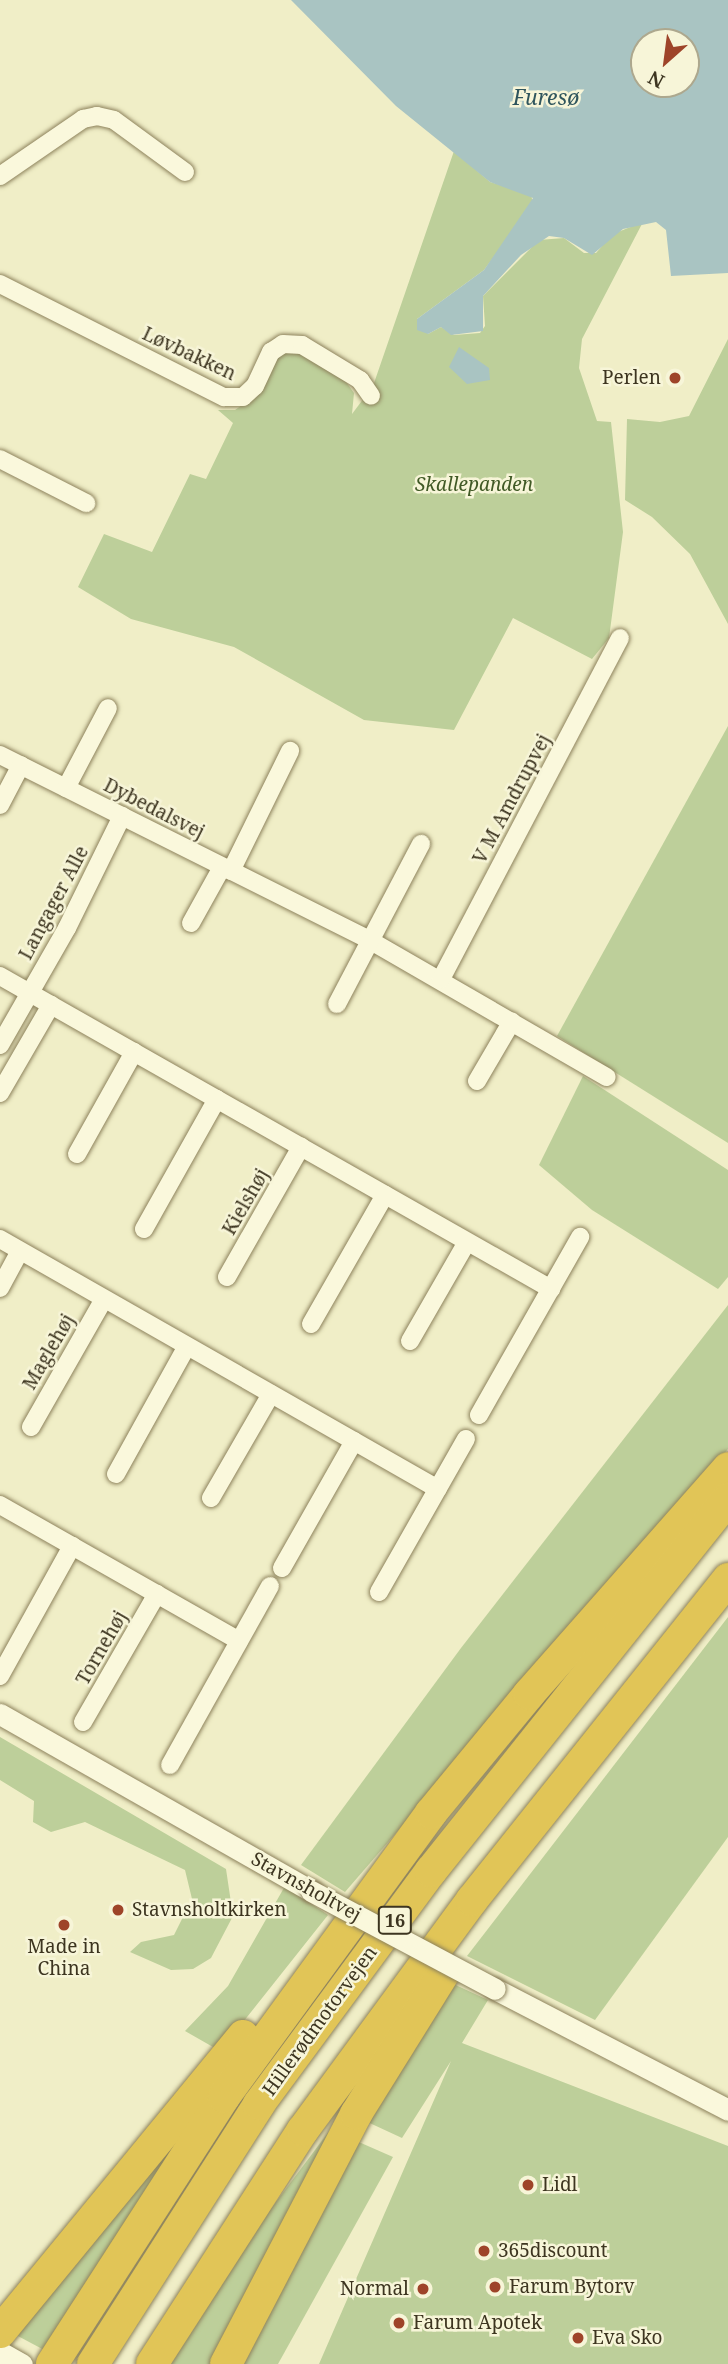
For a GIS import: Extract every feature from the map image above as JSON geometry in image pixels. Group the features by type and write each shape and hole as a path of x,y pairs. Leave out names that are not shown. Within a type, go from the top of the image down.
{"highway":[{"path":"52,2364 224,2097 431,1814 529,1694 728,1468"},
{"name":"Hillerødmotorvejen","path":"93,2364 259,2104 439,1861 728,1499"},
{"name":"16","path":"152,2364 303,2130 472,1900 728,1579"},
{"path":"226,2364 387,2060 435,1984 629,1717 650,1675"},
{"path":"7,2351 381,1867 431,1814"}],"street":[{"path":"0,176 83,119 97,117 114,120 185,173"},
{"name":"Løvbakken","path":"0,284 224,397 243,397 255,386 271,352 283,344 302,345 360,380 370,396"},
{"path":"0,459 86,503"},
{"name":"V M Amdrupvej","path":"441,979 620,638"},
{"path":"66,788 108,708"},
{"path":"191,923 227,869 290,751"},
{"name":"Dybedalsvej","path":"0,754 441,979 607,1077"},
{"path":"0,805 21,765"},
{"name":"Langager Alle","path":"0,1045 122,816"},
{"path":"337,1004 421,844"},
{"path":"0,976 551,1289"},
{"path":"0,1093 51,1005"},
{"path":"477,1081 512,1021"},
{"path":"77,1154 134,1052"},
{"path":"144,1229 217,1100"},
{"name":"Kielshøj","path":"227,1277 301,1147"},
{"path":"311,1324 385,1195"},
{"path":"479,1415 580,1237"},
{"path":"0,1239 438,1489"},
{"path":"410,1341 467,1242"},
{"path":"0,1288 20,1251"},
{"name":"Maglehøj","path":"31,1427 104,1298"},
{"path":"116,1474 187,1346"},
{"path":"211,1498 271,1394"},
{"path":"379,1592 466,1439"},
{"path":"282,1568 354,1441"},
{"path":"0,1505 239,1641"},
{"path":"0,1676 72,1546"},
{"path":"170,1765 270,1586"},
{"name":"Tornehøj","path":"83,1722 157,1594"},
{"name":"Stavnsholtvej","path":"0,1714 311,1891 728,2110"}],"green space":[{"name":"Skallepanden","path":"454,151 490,182 531,194 533,204 484,270 417,319 428,334 441,327 454,335 480,333 485,326 483,296 539,240 564,238 584,253 596,253 613,234 643,222 582,339 579,368 597,421 611,422 623,532 609,638 592,659 513,618 454,730 364,720 234,647 131,619 78,587 104,534 152,552 190,474 206,479 233,423 218,410 235,410 252,398 272,363 285,352 306,353 341,375 354,393 352,414 373,386"},
{"path":"728,339 728,624 690,554 652,517 625,500 627,419 660,422 689,416"},
{"path":"728,726 728,1143 557,1036"},
{"path":"583,1076 728,1170 728,1277 718,1289 592,1210 539,1165"},
{"path":"728,1305 728,1449 345,1892 301,1865 461,1648"},
{"path":"728,1617 728,1837 595,2020 467,1956"},
{"path":"0,1737 226,1869 233,1916 211,1958 193,1969 171,1970 130,1952 141,1942 174,1935 192,1899 185,1870 85,1822 51,1832 33,1822 34,1801 0,1780"},
{"path":"285,1886 328,1915 220,2051 185,2031 228,1986"},
{"path":"447,1981 488,2000 462,2043 728,2146 728,2364 319,2364 451,2061 402,2138 361,2119"},
{"path":"223,2076 46,2351 16,2335"},
{"path":"330,2130 210,2364 169,2364 231,2262"},
{"path":"352,2139 393,2157 278,2364 240,2364"}],"water":[{"name":"Furesø","path":"291,0 728,0 728,273 671,276 666,230 656,222 623,229 592,255 564,238 549,236 521,255 483,296 483,331 451,335 441,327 428,334 417,330 417,319 484,270 533,198 490,182 396,106"},
{"path":"459,347 489,368 490,380 467,384 449,367"}],"place":[{"name":"Perlen","path":"675,378"},
{"name":"Stavnsholtkirken","path":"118,1910"},
{"name":"Made in China","path":"64,1925"},
{"name":"Lidl","path":"528,2185"},
{"name":"365discount","path":"484,2251"},
{"name":"Farum Bytorv","path":"495,2287"},
{"name":"Normal","path":"423,2289"},
{"name":"Farum Apotek","path":"399,2323"},
{"name":"Eva Sko","path":"578,2338"}]}
